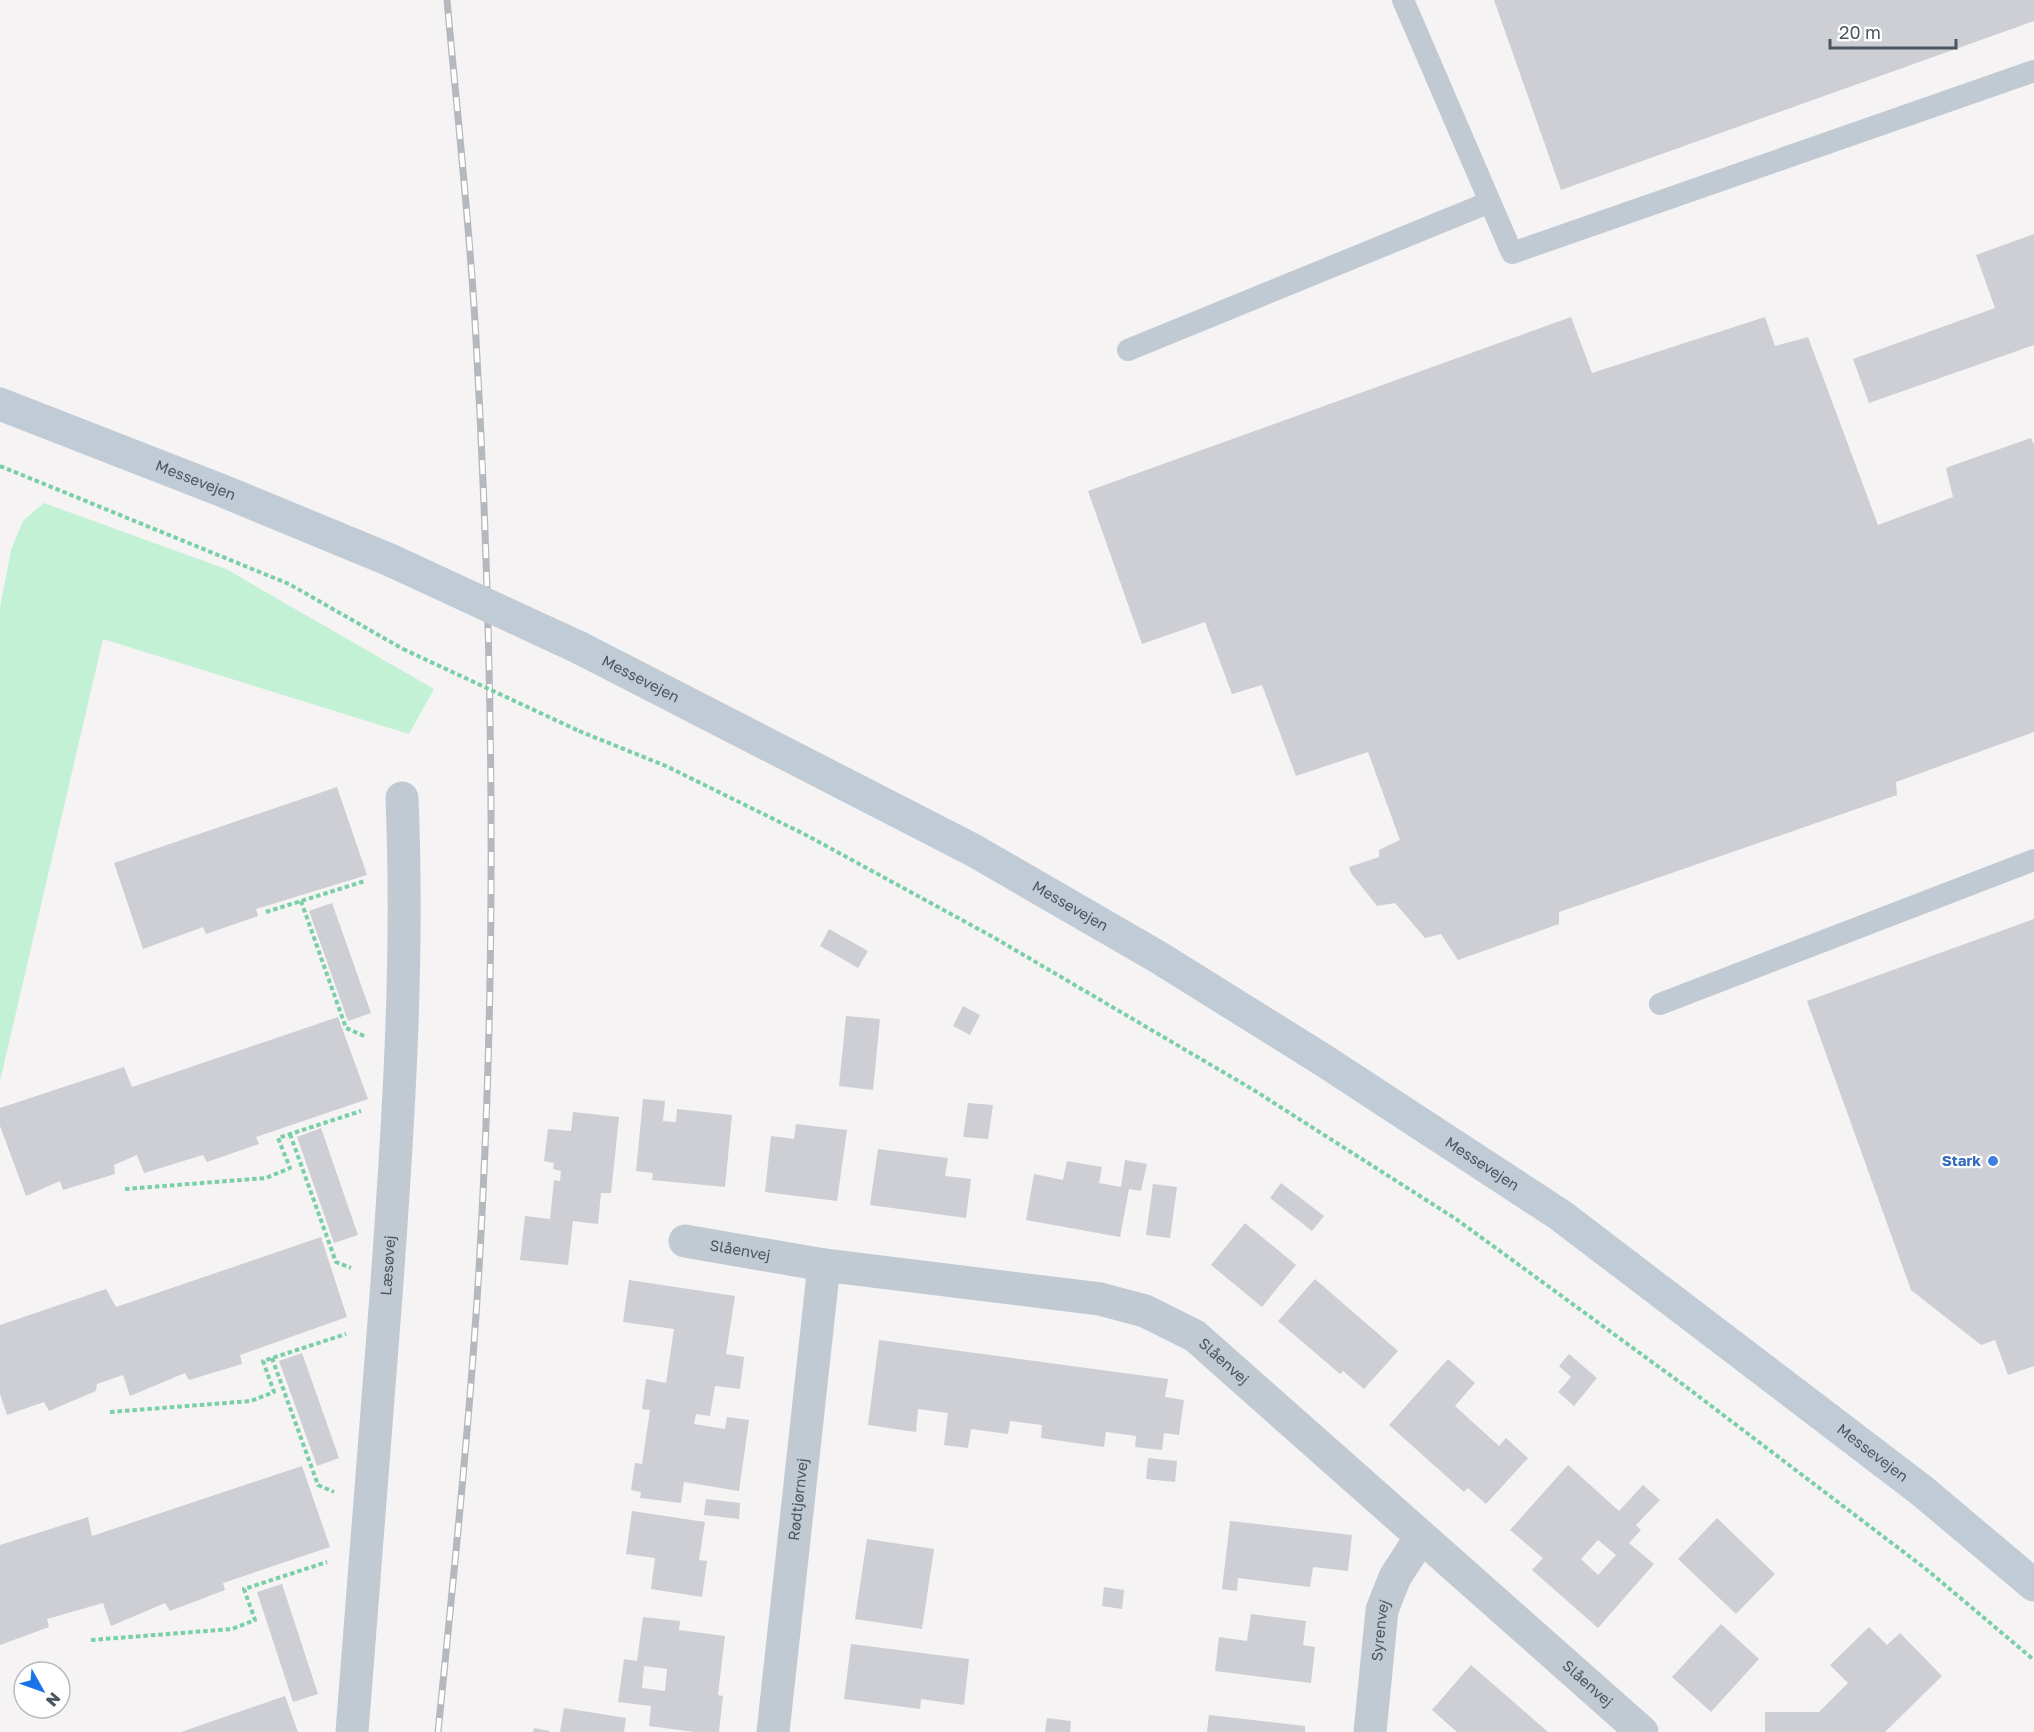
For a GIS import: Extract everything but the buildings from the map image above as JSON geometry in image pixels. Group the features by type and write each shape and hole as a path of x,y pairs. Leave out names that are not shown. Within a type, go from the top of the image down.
{"main road":[{"name":"Messevejen","path":"2,411 223,491 390,560 580,648 973,850 1158,957 1323,1060 1560,1215 1921,1490 2034,1586"}],"street":[{"name":"Læsøvej","path":"352,1732 398,1111 405,880 402,798"},
{"name":"Slåenvej","path":"685,1241 824,1265 1100,1299 1145,1311 1195,1336 1642,1732"},
{"name":"Rødtjørnvej","path":"773,1732 824,1265"},
{"name":"Syrenvej","path":"1370,1732 1382,1610 1395,1577 1421,1537"}],"lane":[{"path":"1403,0 1512,253 2034,71"},
{"path":"1128,350 1490,202"},
{"path":"1660,1004 2034,860"}],"path":[{"path":"0,466 290,584 403,649 579,731 666,766 808,836 993,937 1262,1095 1456,1219 1666,1372 1926,1569 2034,1660"},
{"path":"266,912 370,879 405,880"},
{"path":"301,901 346,1028 401,1050"},
{"path":"125,1189 266,1178 290,1168 278,1138 363,1110 398,1111"},
{"path":"290,1134 336,1262 387,1283"},
{"path":"110,1412 251,1401 274,1392 263,1361 348,1334 383,1334"},
{"path":"272,1358 318,1485 370,1507"},
{"path":"91,1640 232,1629 255,1620 244,1589 328,1561 365,1562"}],"green space":[{"path":"44,503 226,569 434,689 409,734 103,639 0,1081 0,608 11,550 23,521"}],"railway":[{"path":"438,1732 464,1463 480,1260 487,1086 491,873 486,552 476,339 447,0"}],"place":[{"name":"Stark","path":"1993,1161"}]}
